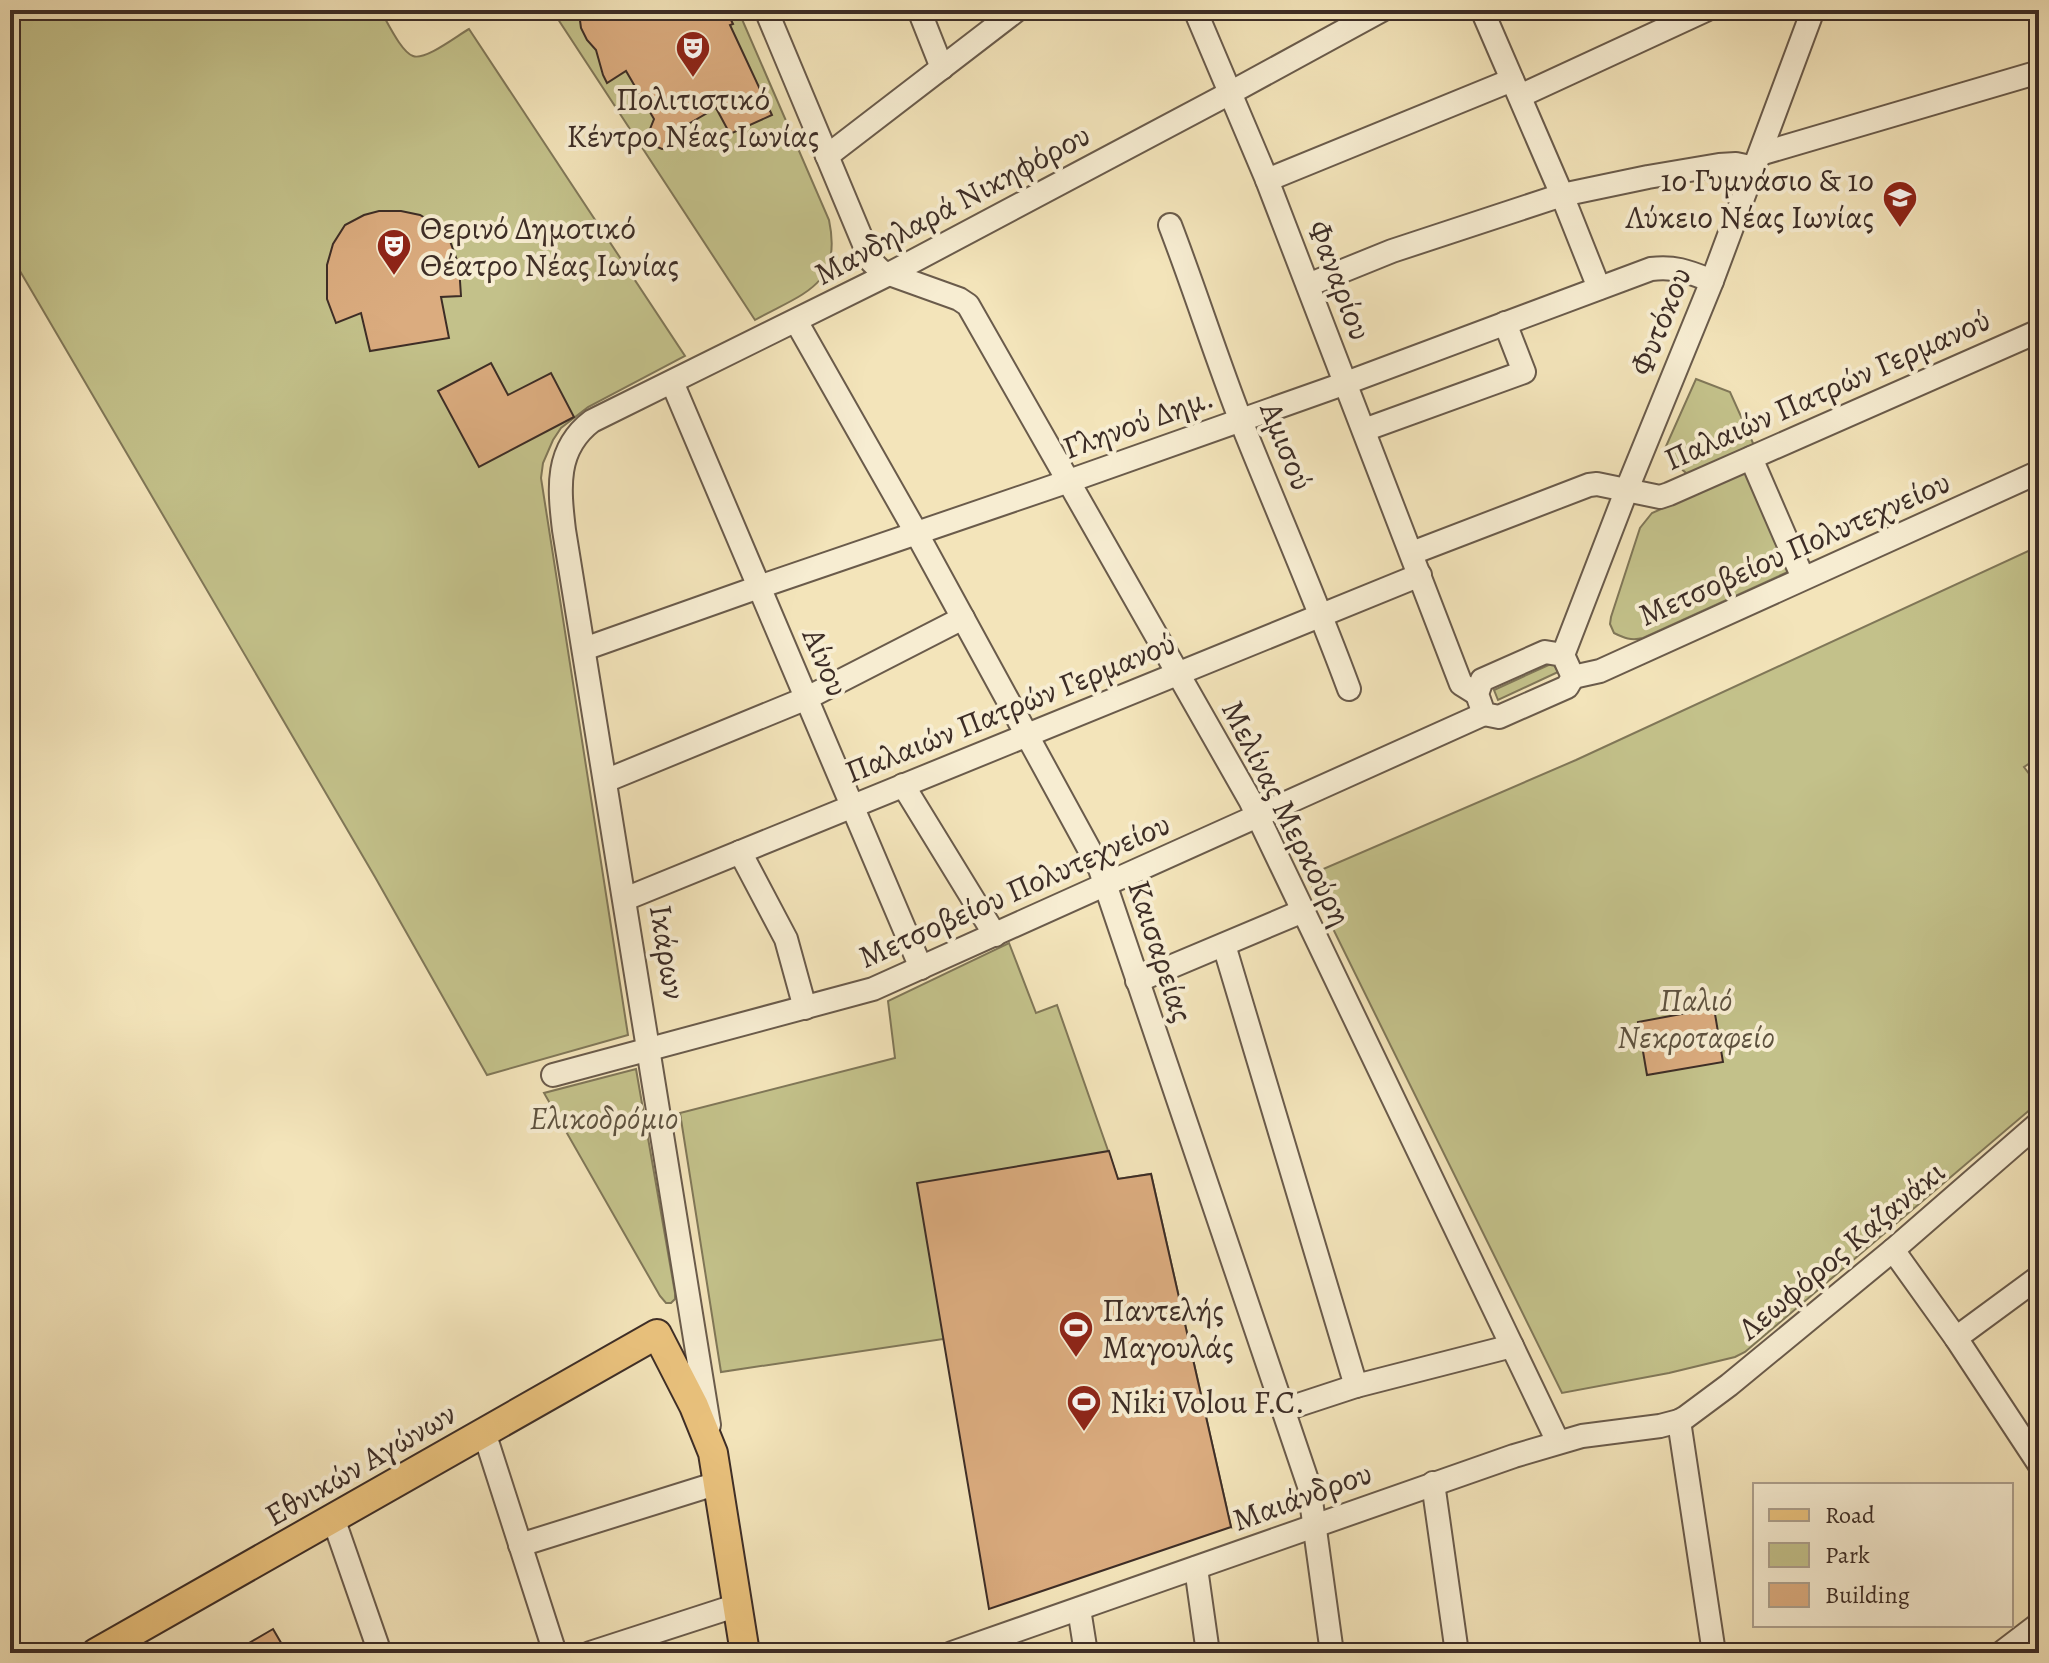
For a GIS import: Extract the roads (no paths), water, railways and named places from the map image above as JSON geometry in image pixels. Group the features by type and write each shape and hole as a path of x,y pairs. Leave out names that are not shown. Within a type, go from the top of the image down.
{"main road":[{"name":"Ικάρων","path":"657,1334 694,1406 713,1453 746,1651"},
{"name":"Εθνικών Αγώνων","path":"96,1653 657,1334"}],"street":[{"path":"766,10 871,261 889,274"},
{"path":"919,10 942,68"},
{"path":"827,156 1017,10"},
{"name":"Φαναρίου","path":"1195,10 1267,180 1461,684 1480,704"},
{"name":"Μανδηλαρά Νικηφόρου","path":"564,462 568,448 592,421 889,274 1382,10"},
{"path":"1482,10 1599,288"},
{"path":"1267,180 1516,88 1706,10"},
{"name":"Φυτόκου","path":"1563,655 1712,281 1813,10"},
{"path":"1308,285 1392,251 1562,195 1648,177 1758,161 2039,72"},
{"name":"Αμισού","path":"1170,225 1240,419 1349,689"},
{"name":"Γληνού Δημ.","path":"584,649 1346,383 1651,269 1681,269 1712,281"},
{"name":"Μελίνας Μερκούρη","path":"889,274 968,305 1069,481 1258,817 1558,1442"},
{"name":"Καισαρείας","path":"796,321 1095,858 1309,1486 1332,1653"},
{"path":"1364,430 1524,372 1505,323"},
{"name":"Παλαιών Πατρών Γερμανού","path":"625,899 1322,616 1416,564 1589,485 1660,497 2039,331"},
{"name":"Αίνου","path":"672,382 921,968"},
{"path":"1751,458 1803,578"},
{"name":"Ικάρων","path":"564,462 560,496 713,1453"},
{"name":"Μετσοβείου Πολυτεχνείου","path":"553,1075 873,989 1258,817 1480,704 1499,717 1567,687 1573,677 1600,671 2039,472"},
{"path":"605,781 807,698 963,618"},
{"path":"1480,704 1482,680 1545,652 1563,655 1573,677"},
{"path":"903,785 995,935"},
{"path":"740,852 786,939 805,1008"},
{"path":"1137,981 1303,911"},
{"path":"1224,945 1356,1386"},
{"name":"Λεωφόρος Καζανάκι","path":"1679,1421 1729,1385 2038,1127"},
{"path":"1893,1250 1956,1338 2030,1431 2039,1464"},
{"path":"1956,1338 2039,1277"},
{"path":"1283,1410 1356,1386 1512,1346"},
{"path":"1679,1421 1712,1653"},
{"name":"Μαιάνδρου","path":"961,1651 1433,1483 1558,1442 1679,1421"},
{"path":"484,1432 555,1653"},
{"path":"520,1545 718,1483"},
{"path":"1433,1483 1457,1653"},
{"path":"333,1518 380,1653"},
{"path":"1196,1568 1208,1653"},
{"path":"590,1653 738,1605"},
{"path":"1079,1609 1086,1653"},
{"path":"2001,1653 2039,1624"}],"place":[{"name":"Πολιτιστικό Κέντρο Νέας Ιωνίας","path":"693,79"},
{"name":"1ο Γυμνάσιο & 1ο Λύκειο Νέας Ιωνίας","path":"1900,229"},
{"name":"Θερινό Δημοτικό Θέατρο Νέας Ιωνίας","path":"394,277"},
{"name":"Παντελής Μαγουλάς","path":"1076,1359"},
{"name":"Niki Volou F.C.","path":"1084,1433"}],"park label":[{"name":"Παλιό Νεκροταφείο","path":"1696,1018"},
{"name":"Ελικοδρόμιο","path":"604,1118"}]}
